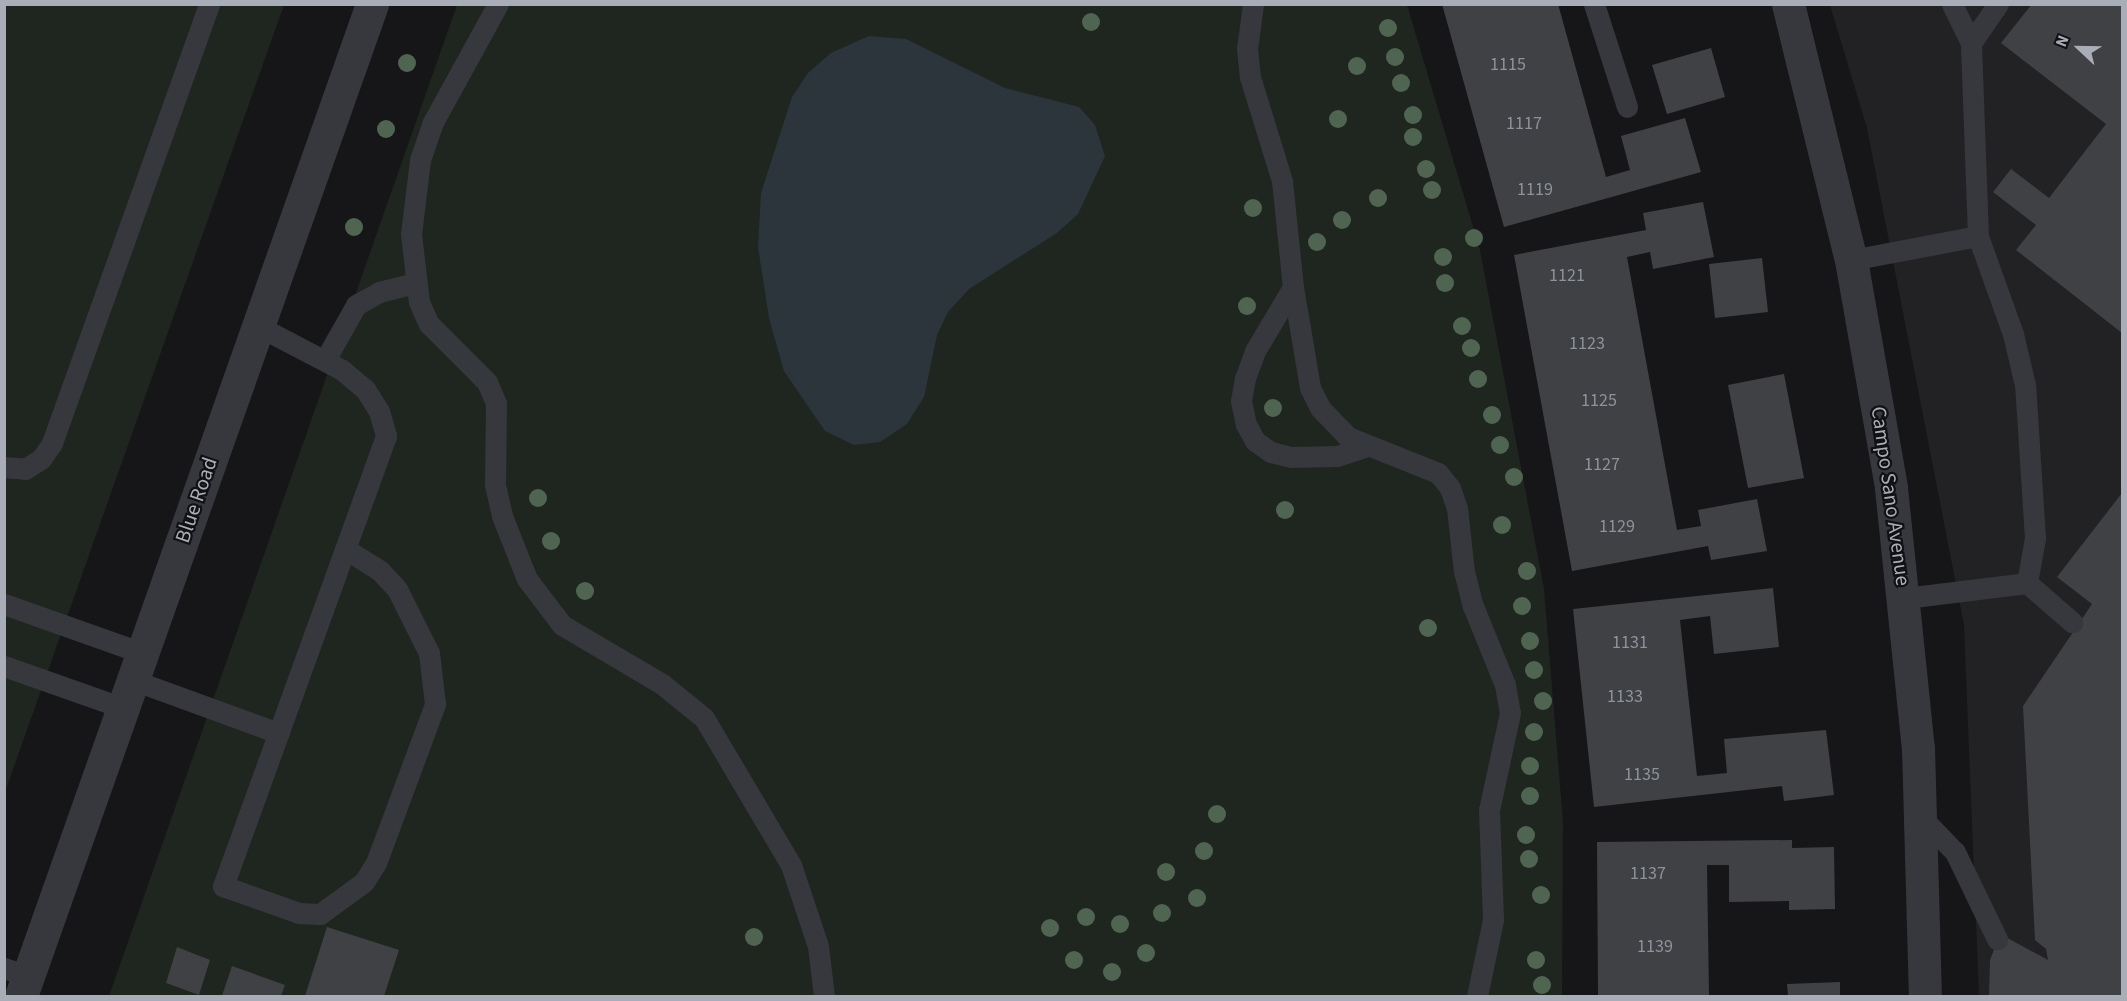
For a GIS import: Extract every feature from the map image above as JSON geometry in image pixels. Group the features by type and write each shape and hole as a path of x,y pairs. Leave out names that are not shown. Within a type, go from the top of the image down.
{"street":[{"name":"Blue Road","path":"18,980 133,680 372,4"},
{"name":"Campo Sano Avenue","path":"1788,4 1851,260 1875,377 1905,598 1922,818 1925,996"}],"lane":[{"path":"4,467 25,469 40,459 52,444 209,4"},
{"path":"498,4 433,122 420,160 412,200 415,283 429,324 487,382 496,403 495,485 502,516 527,579 562,625 662,684 704,718 791,865 818,946 824,996"},
{"path":"1253,4 1247,49 1250,76 1282,181 1293,287 1310,388 1334,424 1364,447 1438,473 1450,488 1457,508 1464,571 1473,606 1505,685 1510,713 1489,810 1493,920 1477,996"},
{"path":"1593,4 1627,107"},
{"path":"1952,4 1971,43 1978,236 2013,334 2025,385 2035,538 2027,583"},
{"path":"1971,43 1998,4"},
{"path":"1851,260 1978,236"},
{"path":"325,360 356,305 379,292 415,283"},
{"path":"1293,287 1255,351 1245,378 1240,401 1245,424 1255,441 1271,452 1291,458 1337,456 1364,447"},
{"path":"258,326 325,360 365,389 379,411 386,436 223,886 299,913 320,914 364,882 376,863 435,704 429,653 397,589 379,570 346,550"},
{"path":"1905,598 2027,583 2072,622"},
{"path":"4,604 133,680 279,734"},
{"path":"4,666 133,680"},
{"path":"1922,818 1955,852 1997,939"}],"shaded area":[{"path":"5,5 284,5 5,792"},
{"path":"457,5 1407,5 1480,250 1544,589 1563,822 1562,996 109,996"},
{"path":"1830,5 2122,5 2122,996 1979,996 1964,625 1867,128"},
{"path":"869,36 906,39 1005,88 1079,107 1095,125 1105,156 1078,214 1057,233 969,289 948,312 937,335 924,397 907,424 880,442 854,445 825,431 784,371 769,318 758,247 761,193 792,97 808,73 831,53"}],"building":[{"path":"1442,4 1558,4 1606,177 1630,170 1621,136 1685,118 1701,172 1504,227"},
{"path":"2032,4 2122,4 2122,333 2016,250 2036,225 1993,192 2011,169 2049,198 2106,124 2001,43"},
{"path":"1711,48 1725,97 1667,114 1652,65"},
{"path":"1703,202 1714,257 1653,269 1650,252 1627,257 1677,530 1701,526 1698,510 1757,499 1767,551 1711,560 1708,546 1572,571 1514,255 1646,230 1643,213"},
{"path":"1762,258 1768,312 1715,318 1709,264"},
{"path":"1784,374 1804,478 1748,488 1728,385"},
{"path":"2122,493 2122,996 1989,996 1990,960 2000,934 2048,960 2046,949 2035,940 2023,706 2092,604 2057,577"},
{"path":"1773,588 1779,647 1714,654 1710,616 1680,620 1697,776 1727,773 1724,739 1826,730 1834,795 1784,801 1782,786 1594,807 1573,609"},
{"path":"1792,840 1792,848 1834,847 1835,909 1789,910 1789,901 1729,902 1729,865 1707,865 1709,996 1598,996 1597,842"},
{"path":"327,927 399,950 384,996 305,996"},
{"path":"177,947 210,960 199,995 166,983"},
{"path":"232,966 285,985 281,996 222,996"},
{"path":"1840,982 1840,996 1788,996 1787,984"}]}
